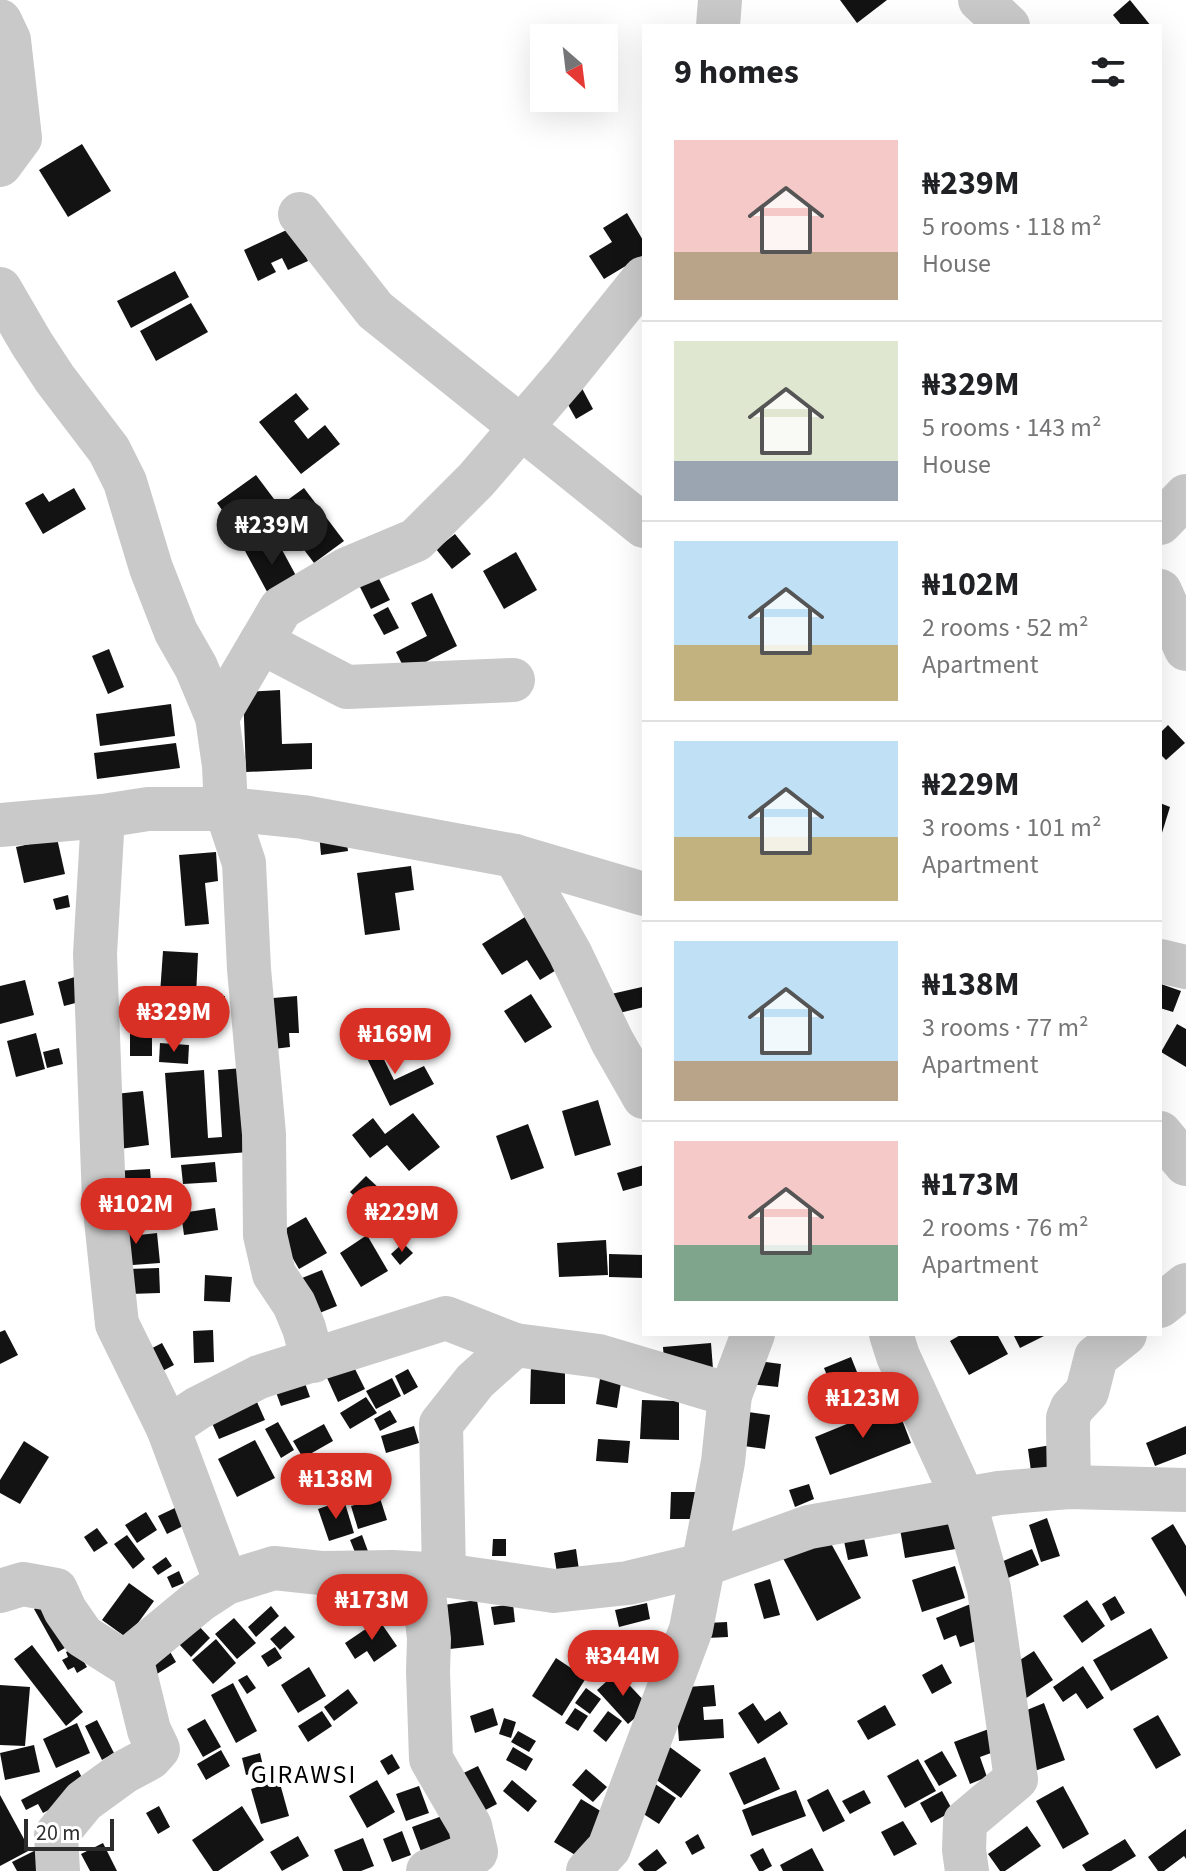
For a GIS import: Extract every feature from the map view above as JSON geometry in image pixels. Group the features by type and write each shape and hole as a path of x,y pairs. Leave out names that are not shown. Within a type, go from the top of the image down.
{"street":[{"path":"718,24 720,0"},
{"path":"980,0 1006,24"},
{"path":"0,21 9,40 20,138 0,165"},
{"path":"300,214 375,310 642,524"},
{"path":"217,717 281,608 347,569 416,540 476,480 642,280"},
{"path":"0,289 55,379 109,450 125,482 151,568 176,632 196,667 217,717 226,809 244,863 249,969 264,1134 265,1235 274,1274 294,1304 313,1361"},
{"path":"1162,521 1186,496"},
{"path":"1162,595 1186,649"},
{"path":"261,642 347,687 513,680"},
{"path":"8,820 103,816 148,809 226,809 303,817 515,856 642,893"},
{"path":"103,816 95,954 104,1201 117,1324 168,1428 226,1583"},
{"path":"515,856 570,953 612,1041 642,1094"},
{"path":"1162,961 1186,967"},
{"path":"1162,1135 1186,1164"},
{"path":"1162,1304 1186,1285"},
{"path":"168,1428 198,1408 259,1377 446,1318 515,1345 599,1356 730,1395"},
{"path":"588,1871 609,1848 691,1629 723,1462 730,1395 752,1336"},
{"path":"892,1336 964,1500 989,1589 1016,1779 965,1822 967,1871"},
{"path":"1069,1487 1068,1418 1072,1408 1087,1392 1096,1357 1122,1336"},
{"path":"428,1871 476,1852 470,1826 431,1759 428,1671 441,1424 475,1381 515,1345"},
{"path":"58,1871 56,1835 84,1801 124,1772 150,1758 158,1749 149,1730 131,1657 200,1600 226,1583 274,1568 321,1573 433,1575 554,1591 628,1583 703,1565 809,1527 999,1493 1069,1487 1186,1490"},
{"path":"0,1591 23,1584 56,1590 83,1636 132,1667"}],"building":[{"path":"840,0 887,0 857,23"},
{"path":"1130,0 1149,24 1120,24 1113,15"},
{"path":"82,144 111,191 68,217 39,170"},
{"path":"627,213 642,239 642,256 604,279 589,256 612,242 603,228"},
{"path":"293,227 308,261 288,270 282,258 271,263 276,272 258,281 244,250"},
{"path":"175,271 189,297 131,328 117,301"},
{"path":"191,303 208,332 156,361 140,331"},
{"path":"576,377 593,409 576,419 558,387"},
{"path":"296,393 309,409 294,421 308,439 325,425 340,444 301,474 259,422"},
{"path":"256,475 277,503 238,532 217,503"},
{"path":"74,488 86,509 43,534 25,503 43,493 49,502"},
{"path":"304,488 344,541 314,563 274,510"},
{"path":"455,534 471,554 452,569 436,549"},
{"path":"274,535 300,583 271,599 245,551"},
{"path":"516,552 537,590 504,609 483,571"},
{"path":"376,573 390,600 371,609 358,583"},
{"path":"432,593 457,646 406,672 396,652 427,636 411,603"},
{"path":"388,607 399,628 384,635 373,615"},
{"path":"109,649 124,687 108,694 92,656"},
{"path":"280,690 282,744 312,743 312,769 246,772 243,692"},
{"path":"171,704 175,736 100,746 96,714"},
{"path":"1168,725 1185,743 1166,760 1162,756 1162,731"},
{"path":"176,743 180,768 97,779 94,753"},
{"path":"1162,804 1170,807 1162,833"},
{"path":"345,830 348,851 321,855 319,832"},
{"path":"57,838 65,874 24,883 16,847"},
{"path":"216,852 218,881 205,883 209,924 185,926 179,855"},
{"path":"411,866 414,890 395,893 400,930 365,935 357,873"},
{"path":"68,895 70,907 56,910 53,899"},
{"path":"525,917 558,969 540,980 527,960 502,975 482,944"},
{"path":"163,951 198,953 196,996 160,994"},
{"path":"85,974 91,999 64,1006 58,982"},
{"path":"25,980 34,1015 0,1024 0,986"},
{"path":"1162,984 1181,991 1173,1012 1162,1009"},
{"path":"642,987 642,1007 611,1015 607,995"},
{"path":"531,994 552,1027 525,1043 504,1011"},
{"path":"201,995 225,996 224,1017 200,1017"},
{"path":"297,996 299,1033 289,1033 290,1047 265,1050 261,999"},
{"path":"159,997 194,998 193,1038 157,1037"},
{"path":"1177,1024 1186,1029 1186,1067 1162,1050"},
{"path":"152,1025 152,1056 130,1056 130,1026"},
{"path":"36,1033 45,1069 16,1077 7,1041"},
{"path":"373,1037 394,1080 424,1066 434,1084 390,1106 360,1044"},
{"path":"160,1043 189,1045 188,1064 159,1062"},
{"path":"59,1048 63,1064 47,1068 43,1052"},
{"path":"243,1068 249,1152 171,1158 165,1073 204,1070 208,1138 222,1137 218,1070"},
{"path":"143,1091 149,1145 112,1150 106,1095"},
{"path":"598,1100 611,1145 575,1156 562,1111"},
{"path":"413,1113 440,1147 409,1171 387,1145 370,1158 352,1135 373,1118 385,1134"},
{"path":"528,1124 544,1168 511,1180 496,1136"},
{"path":"215,1162 217,1182 183,1184 181,1165"},
{"path":"642,1166 642,1186 623,1191 617,1173"},
{"path":"150,1169 153,1205 117,1208 115,1171"},
{"path":"366,1176 397,1205 381,1222 350,1192"},
{"path":"215,1208 218,1230 184,1235 181,1213"},
{"path":"306,1217 327,1253 299,1269 278,1233"},
{"path":"138,1222 139,1235 157,1233 160,1263 119,1266 116,1223"},
{"path":"367,1235 388,1271 361,1287 340,1253"},
{"path":"606,1240 608,1275 559,1277 557,1243"},
{"path":"403,1243 413,1253 400,1265 391,1254"},
{"path":"609,1254 642,1255 642,1278 609,1277"},
{"path":"159,1268 160,1293 129,1294 128,1269"},
{"path":"322,1270 337,1306 307,1318 292,1282"},
{"path":"205,1275 232,1277 230,1302 204,1301"},
{"path":"5,1330 18,1355 0,1364 0,1332"},
{"path":"213,1330 214,1362 194,1363 193,1331"},
{"path":"959,1336 998,1336 1008,1354 969,1375 950,1341"},
{"path":"1014,1336 1044,1336 1020,1348"},
{"path":"162,1343 174,1365 147,1379 135,1357"},
{"path":"711,1343 713,1369 665,1374 663,1347"},
{"path":"349,1357 365,1389 338,1402 323,1369"},
{"path":"851,1357 859,1377 832,1388 824,1368"},
{"path":"751,1360 781,1364 778,1387 749,1384"},
{"path":"531,1366 565,1366 565,1404 530,1404"},
{"path":"408,1369 418,1387 404,1395 395,1376"},
{"path":"301,1372 310,1397 281,1406 272,1381"},
{"path":"601,1372 622,1376 617,1408 596,1404"},
{"path":"392,1378 401,1396 376,1409 366,1391"},
{"path":"253,1393 265,1420 219,1439 207,1412"},
{"path":"366,1397 377,1413 350,1429 340,1413"},
{"path":"642,1400 679,1401 679,1440 640,1439"},
{"path":"896,1404 911,1443 830,1475 815,1437"},
{"path":"390,1410 397,1422 380,1431 374,1419"},
{"path":"741,1411 770,1415 765,1449 736,1445"},
{"path":"278,1422 294,1450 281,1458 265,1429"},
{"path":"324,1424 333,1441 303,1458 293,1441"},
{"path":"414,1426 419,1443 386,1453 381,1436"},
{"path":"1186,1426 1186,1454 1155,1466 1146,1443"},
{"path":"598,1439 630,1441 628,1463 596,1461"},
{"path":"255,1440 275,1478 237,1497 218,1459"},
{"path":"24,1441 49,1457 20,1504 0,1493 0,1480"},
{"path":"1057,1444 1060,1466 1031,1471 1028,1449"},
{"path":"809,1484 814,1499 795,1507 789,1490"},
{"path":"671,1492 699,1492 698,1519 670,1519"},
{"path":"380,1498 387,1520 358,1529 351,1506"},
{"path":"344,1500 354,1533 329,1541 318,1509"},
{"path":"177,1507 185,1525 167,1534 158,1516"},
{"path":"146,1512 157,1530 137,1543 125,1525"},
{"path":"955,1513 961,1548 905,1558 899,1523"},
{"path":"1047,1518 1060,1556 1041,1562 1029,1525"},
{"path":"1173,1524 1186,1546 1186,1597 1151,1538"},
{"path":"822,1527 861,1598 817,1621 779,1551"},
{"path":"97,1528 108,1543 94,1552 84,1537"},
{"path":"127,1535 145,1559 133,1569 114,1544"},
{"path":"362,1535 372,1562 361,1567 350,1540"},
{"path":"864,1538 868,1556 848,1560 844,1541"},
{"path":"493,1539 506,1539 506,1556 492,1556"},
{"path":"576,1549 580,1577 558,1580 554,1553"},
{"path":"1032,1549 1039,1565 994,1584 1001,1562"},
{"path":"166,1557 172,1566 158,1575 152,1567"},
{"path":"955,1566 965,1598 922,1612 912,1580"},
{"path":"179,1571 184,1583 172,1588 167,1577"},
{"path":"770,1579 780,1615 764,1619 754,1584"},
{"path":"129,1583 154,1601 127,1638 102,1620"},
{"path":"1115,1596 1125,1613 1111,1621 1102,1604"},
{"path":"51,1600 75,1642 58,1652 34,1609"},
{"path":"477,1600 484,1645 450,1649 444,1605"},
{"path":"1087,1600 1105,1626 1082,1643 1063,1616"},
{"path":"647,1603 650,1619 619,1627 615,1610"},
{"path":"973,1603 987,1637 960,1647 956,1635 944,1640 936,1618"},
{"path":"513,1604 515,1622 494,1625 491,1607"},
{"path":"271,1606 279,1616 256,1637 248,1627"},
{"path":"234,1618 256,1643 237,1659 215,1634"},
{"path":"379,1620 397,1646 374,1662 367,1651 355,1659 345,1643"},
{"path":"727,1622 728,1637 707,1638 707,1623"},
{"path":"197,1624 210,1638 191,1657 178,1643"},
{"path":"285,1626 295,1637 280,1650 270,1639"},
{"path":"1151,1628 1168,1658 1111,1691 1093,1660"},
{"path":"216,1639 236,1663 213,1684 192,1660"},
{"path":"165,1643 176,1662 149,1679"},
{"path":"32,1645 83,1712 66,1726 14,1659"},
{"path":"75,1647 87,1667 77,1673 74,1667 68,1670 62,1660 68,1657 66,1652"},
{"path":"275,1647 282,1658 268,1667 261,1656"},
{"path":"1034,1651 1053,1680 1025,1699 1006,1669"},
{"path":"556,1658 586,1678 562,1716 532,1696"},
{"path":"942,1664 952,1683 932,1694 922,1675"},
{"path":"1083,1666 1104,1698 1087,1709 1076,1693 1063,1702 1053,1687"},
{"path":"309,1667 326,1696 298,1713 281,1685"},
{"path":"617,1672 649,1706 628,1724 597,1690"},
{"path":"247,1675 256,1688 247,1694 238,1680"},
{"path":"233,1683 257,1731 236,1743 211,1695"},
{"path":"0,1685 30,1687 25,1746 0,1745"},
{"path":"714,1685 716,1706 703,1707 704,1720 723,1719 724,1738 679,1741 675,1688"},
{"path":"586,1688 601,1699 590,1714 575,1703"},
{"path":"348,1689 358,1703 334,1721 324,1707"},
{"path":"753,1703 765,1721 780,1711 788,1724 758,1744 738,1713"},
{"path":"1044,1703 1065,1760 1032,1772 1012,1716"},
{"path":"885,1705 896,1725 868,1740 857,1721"},
{"path":"493,1708 498,1725 475,1733 470,1716"},
{"path":"575,1708 588,1716 578,1731 565,1723"},
{"path":"322,1711 332,1726 308,1742 298,1726"},
{"path":"608,1711 622,1721 606,1742 593,1731"},
{"path":"1158,1715 1181,1755 1156,1769 1133,1729"},
{"path":"504,1718 516,1722 511,1738 499,1734"},
{"path":"205,1719 221,1747 203,1757 187,1729"},
{"path":"97,1720 114,1753 102,1760 85,1726"},
{"path":"77,1723 90,1753 56,1768 43,1739"},
{"path":"994,1727 1002,1749 980,1757 987,1777 970,1784 954,1742"},
{"path":"518,1731 536,1741 529,1752 511,1742"},
{"path":"34,1745 40,1772 5,1780 0,1753"},
{"path":"667,1745 701,1770 681,1798 647,1773"},
{"path":"513,1747 533,1759 526,1771 506,1760"},
{"path":"221,1750 230,1766 206,1780 197,1764"},
{"path":"942,1751 957,1776 939,1786 924,1761"},
{"path":"260,1753 264,1770 246,1775 242,1758"},
{"path":"392,1754 400,1768 388,1775 380,1761"},
{"path":"765,1757 780,1789 744,1805 729,1773"},
{"path":"918,1759 936,1791 905,1808 887,1776"},
{"path":"478,1766 497,1804 470,1818 451,1779"},
{"path":"586,1769 607,1787 593,1802 572,1785"},
{"path":"78,1770 88,1789 43,1813 38,1804 26,1810 21,1800"},
{"path":"648,1779 676,1798 659,1824 631,1806"},
{"path":"279,1780 289,1816 261,1824 251,1789"},
{"path":"377,1780 395,1812 367,1828 349,1796"},
{"path":"512,1780 537,1801 528,1812 503,1791"},
{"path":"419,1786 429,1813 406,1821 396,1794"},
{"path":"1063,1786 1089,1834 1063,1849 1036,1801"},
{"path":"828,1789 845,1821 823,1832 807,1800"},
{"path":"796,1790 806,1816 752,1836 742,1810"},
{"path":"864,1790 871,1803 850,1814 842,1801"},
{"path":"942,1791 953,1811 931,1823 920,1803"},
{"path":"0,1795 30,1850 0,1866"},
{"path":"581,1799 612,1818 585,1861 554,1842"},
{"path":"159,1806 170,1827 158,1834 146,1813"},
{"path":"242,1806 264,1840 218,1871 213,1871 192,1840"},
{"path":"453,1812 467,1850 426,1865 412,1827"},
{"path":"903,1821 917,1844 894,1856 881,1832"},
{"path":"1027,1826 1041,1846 1005,1871 1000,1871 988,1854"},
{"path":"1186,1829 1186,1859 1184,1856 1164,1871 1158,1871 1148,1857"},
{"path":"402,1831 411,1855 392,1862 383,1839"},
{"path":"698,1834 705,1848 692,1855 685,1842"},
{"path":"298,1836 309,1856 282,1871 270,1852"},
{"path":"363,1838 374,1866 361,1871 343,1871 334,1850"},
{"path":"1125,1839 1136,1856 1111,1871 1086,1871 1082,1865"},
{"path":"103,1843 117,1871 90,1871 81,1854"},
{"path":"763,1848 772,1866 759,1871 750,1855"},
{"path":"812,1848 824,1871 783,1871 780,1865"},
{"path":"657,1849 667,1863 656,1871 644,1871 638,1864"},
{"path":"36,1850 48,1871 17,1871 12,1862"}],"district":[{"name":"GIRAWSI","path":"304,1774"}]}
